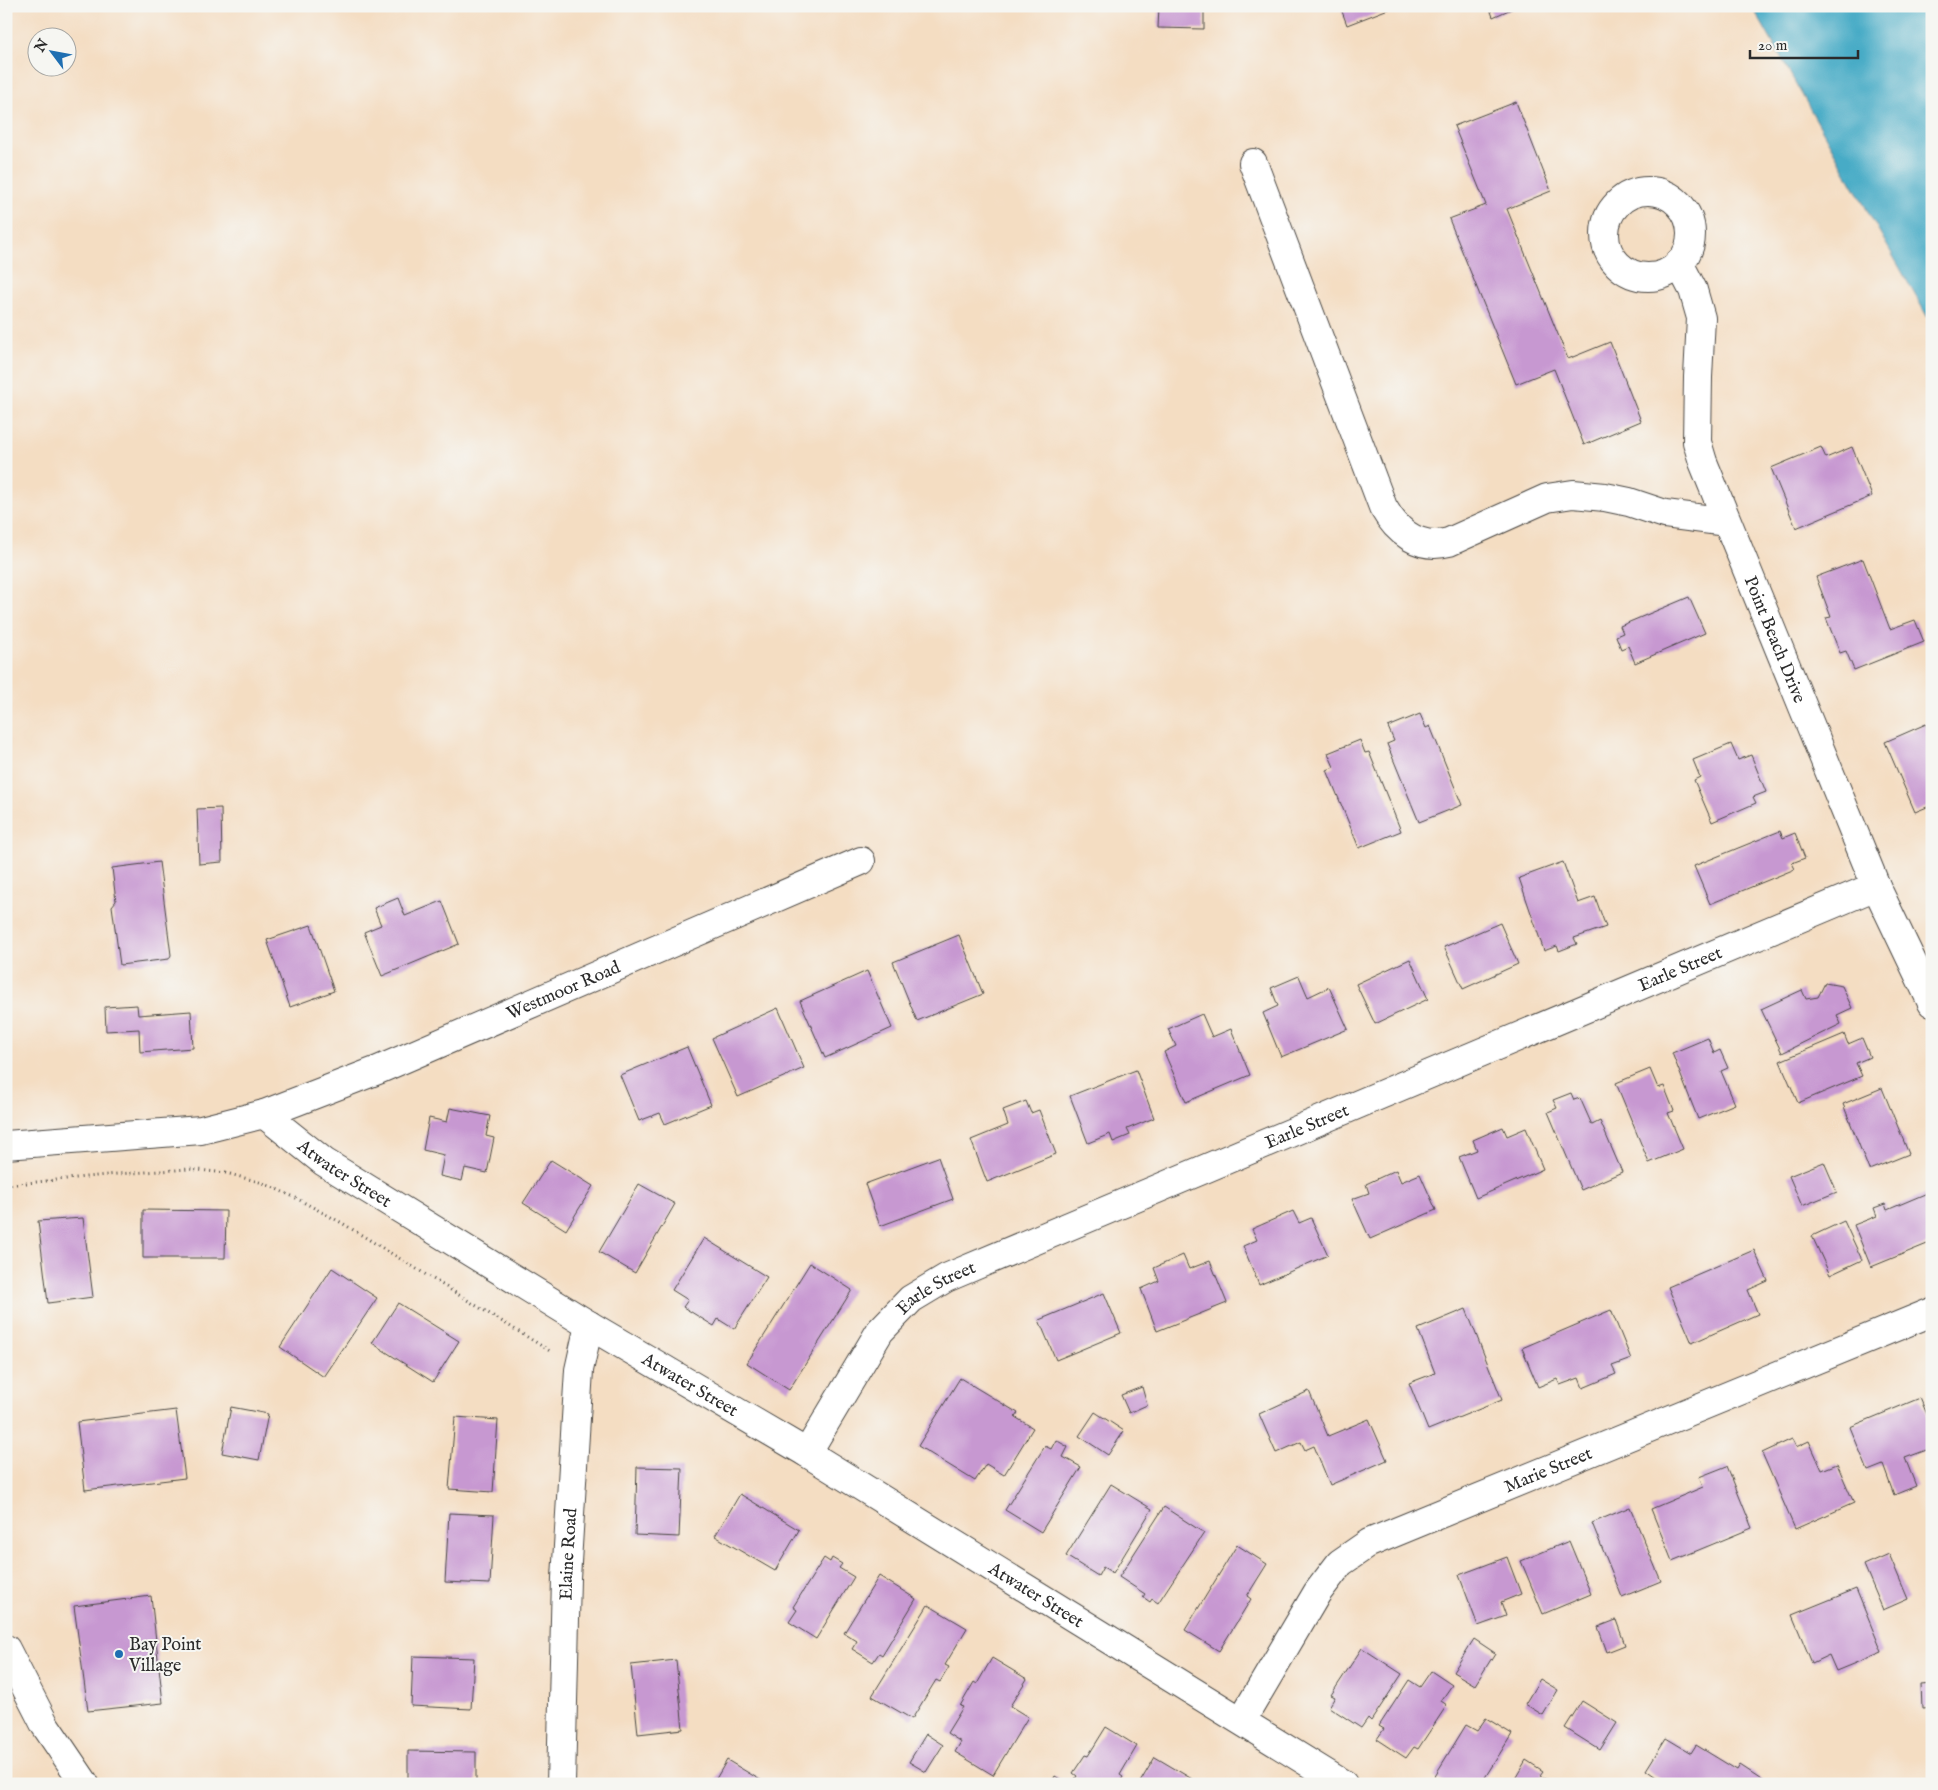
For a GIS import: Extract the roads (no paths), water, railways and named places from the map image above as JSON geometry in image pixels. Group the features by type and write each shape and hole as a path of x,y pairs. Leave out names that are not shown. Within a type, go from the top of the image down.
{"street":[{"path":"1253,163 1383,507 1404,533 1422,543 1438,545 1449,542 1547,498 1573,494 1605,497 1629,502 1665,514 1727,522"},
{"name":"Point Beach Drive","path":"1680,263 1693,290 1701,318 1697,442 1727,522 1876,886 1932,1003"},
{"name":"Westmoor Road","path":"264,1114 378,1070 861,860"},
{"name":"Earle Street","path":"807,1453 880,1331 912,1299 946,1278 1876,886"},
{"path":"6,1145 201,1130 264,1114"},
{"name":"Atwater Street","path":"264,1114 324,1162 589,1325 807,1453 1343,1784"},
{"name":"Marie Street","path":"1242,1720 1317,1593 1340,1563 1369,1543 1932,1312"},
{"name":"Elaine Road","path":"561,1784 566,1578 579,1370 589,1325"},
{"path":"6,1650 45,1725 85,1784"}],"water":[{"path":"1752,6 1932,6 1932,325"}],"place":[{"name":"Bay Point Village","path":"119,1654"}]}
